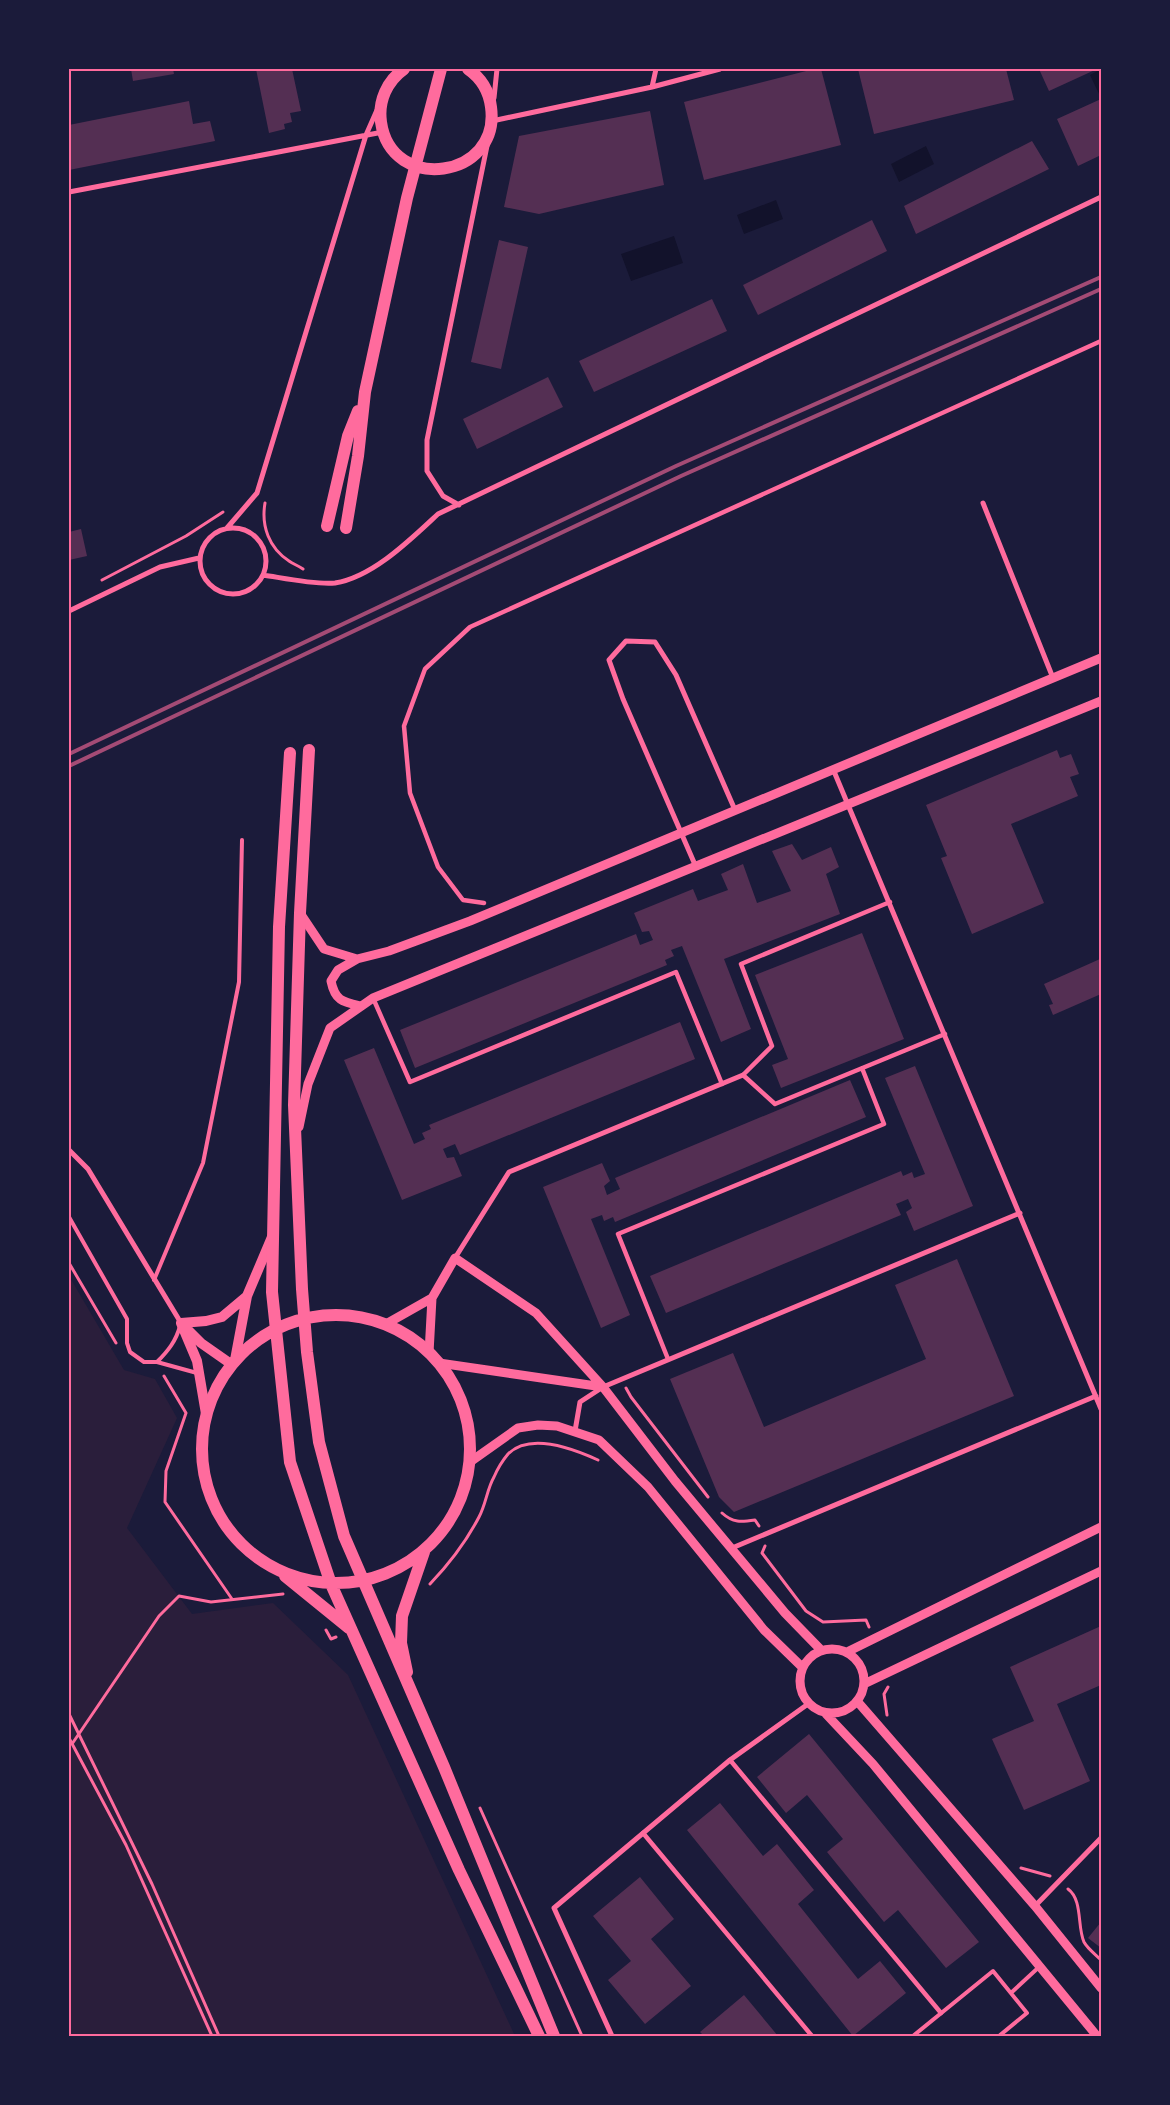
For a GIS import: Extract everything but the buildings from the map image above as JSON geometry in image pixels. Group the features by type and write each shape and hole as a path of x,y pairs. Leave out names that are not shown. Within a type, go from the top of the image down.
{"main road":[{"path":"404,69 394,77 384,95 381,122 383,132 387,141 399,156 415,166 437,170 459,165 469,159 481,147 489,132 492,121 490,99 480,80 468,69"},
{"path":"346,528 358,456 365,392 415,166 441,69"},
{"path":"326,526 348,436 365,392"},
{"path":"309,750 300,913 294,1105 304,1323 319,1442 344,1536 444,1767 554,2036"},
{"path":"290,754 279,927 272,1292 290,1462 331,1584 459,1870 539,2036"},
{"path":"233,1362 247,1296 273,1234"},
{"path":"181,1323 206,1321 222,1317 247,1296"},
{"path":"206,1414 218,1385 233,1362 261,1337 276,1334 324,1315 355,1316 386,1324 415,1340 439,1363 458,1393 469,1427 470,1462 462,1496 447,1526 424,1552 390,1573 331,1584 315,1583 279,1572"},
{"path":"181,1323 201,1343 233,1362"},
{"path":"181,1323 197,1361 200,1374 206,1414 202,1451 207,1488 223,1522 247,1551 279,1572 351,1630"},
{"path":"412,1694 401,1643 402,1616 424,1552"}],"street":[{"path":"228,528 257,493 366,136 384,95 392,69"},
{"path":"459,505 443,496 427,471 427,440 492,121 497,69"},
{"path":"652,87 656,69"},
{"path":"492,121 652,87 720,69"},
{"path":"69,192 383,132"},
{"path":"262,575 297,581 335,583 372,570 438,514 1101,197"},
{"path":"484,903 463,900 438,867 410,793 404,726 424,669 470,627 1101,341"},
{"path":"983,503 1053,678"},
{"path":"228,528 242,530 257,538 264,548 266,558 262,575 253,588 244,593 232,595 212,588 204,579 200,569 199,558 202,547 208,538 228,528"},
{"path":"69,610 160,567 199,558"},
{"path":"696,867 623,699 609,660 626,641 655,642 676,675 735,810"},
{"path":"361,1006 340,1001 333,991 331,981 338,970 357,959 389,952 470,921 1101,658"},
{"path":"295,1145 308,1084 330,1028 373,998 1101,702"},
{"path":"833,769 1101,1409"},
{"path":"429,1353 432,1298 509,1172 743,1075 772,1046 741,964 890,902"},
{"path":"300,913 324,949 357,959"},
{"path":"373,998 410,1082 676,972 722,1084"},
{"path":"743,1075 775,1104 945,1034"},
{"path":"668,1359 618,1234 884,1124 862,1068"},
{"path":"69,1150 88,1169 181,1323"},
{"path":"576,1432 580,1402 603,1387 1020,1213"},
{"path":"455,1258 536,1313 603,1387 669,1473 785,1613 821,1650"},
{"path":"386,1324 432,1298"},
{"path":"439,1363 603,1387"},
{"path":"732,1548 1096,1396"},
{"path":"470,1462 518,1428 538,1425 557,1426 599,1440 648,1487 764,1630 802,1667"},
{"path":"846,1652 1101,1527"},
{"path":"864,1684 1101,1571"},
{"path":"830,1649 846,1652 858,1662 864,1677 861,1695 857,1701 847,1710 837,1714 826,1714 816,1710 802,1696 799,1686 799,1676 802,1667 814,1654 821,1650 830,1649"},
{"path":"857,1701 1035,1906 1101,1988"},
{"path":"612,2036 554,1908 730,1760 808,1704"},
{"path":"826,1714 873,1764 1041,1965 1097,2036"},
{"path":"730,1760 941,2013"},
{"path":"643,1833 812,2036"},
{"path":"1035,1906 1101,1838"}],"lane":[{"path":"154,1280 203,1163 239,982 242,840"},
{"path":"69,1217 127,1319 127,1344 130,1352 144,1362 157,1362 200,1374"},
{"path":"157,1362 171,1347 177,1337 181,1323"},
{"path":"1012,1992 1041,1965"},
{"path":"913,2036 994,1971 1027,2013 999,2036"}],"path":[{"path":"257,493 266,495 265,526 270,542 290,562 303,568 297,581"},
{"path":"94,584 186,536 231,508"},
{"path":"69,1263 117,1345"},
{"path":"157,1373 165,1376 186,1413 166,1471 165,1502 232,1599"},
{"path":"427,1588 460,1549 481,1514 493,1478 508,1454 525,1444 548,1444 573,1448 604,1462"},
{"path":"669,1473 682,1462"},
{"path":"72,1744 168,1606 179,1596 211,1602 272,1594 288,1595"},
{"path":"324,1627 331,1639 351,1630"},
{"path":"69,1714 152,1884 218,2036"},
{"path":"69,1738 126,1845 212,2036"},
{"path":"479,1808 582,2036"}],"shaded area":[{"path":"1101,69 1101,95 1100,96 1090,75"},
{"path":"926,146 934,164 899,182 891,164"},
{"path":"776,200 783,219 744,234 737,215"},
{"path":"674,236 683,263 631,281 621,254"},
{"path":"69,1276 124,1370 155,1379 177,1418 127,1528 192,1614 273,1603 348,1675 515,2036 69,2036"}],"railway":[{"path":"69,754 676,466 1101,277"},
{"path":"69,766 681,476 1101,289"}]}
